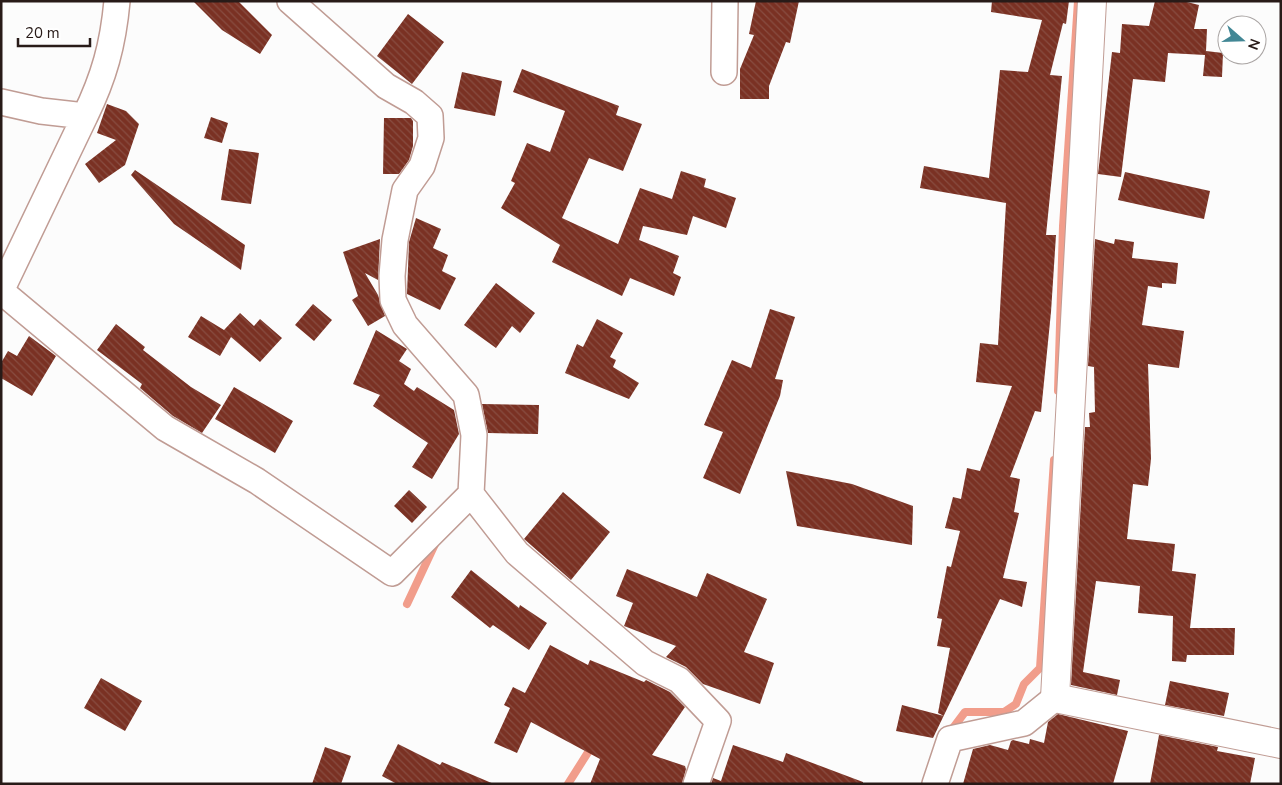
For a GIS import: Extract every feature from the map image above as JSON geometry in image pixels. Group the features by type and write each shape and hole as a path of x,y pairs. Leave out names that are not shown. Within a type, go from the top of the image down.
{"street":[{"path":"117,1 108,62 100,85 1,291 164,428 257,481 392,572 471,494"},
{"path":"290,1 386,86 414,102 430,116 431,138 422,166 405,190 397,232 392,276 393,300 405,325 466,395 474,435 471,494 517,553 645,663 679,680 718,721 696,784"},
{"path":"724,72 725,1"},
{"path":"935,784 950,740 1024,723 1055,698 1092,1"},
{"path":"1,102 41,111 85,116"},
{"path":"1055,698 1281,744"}],"building":[{"path":"193,1 238,1 272,35 260,54 222,30"},
{"path":"756,1 799,1 790,43 786,42 769,86 769,99 740,99 740,69 754,35 749,34"},
{"path":"992,1 1069,1 1066,24 1063,23 1050,75 1062,76 1046,235 1056,235 1051,312 1041,412 1035,411 1010,477 1020,479 1014,512 1019,513 1003,578 1027,582 1022,607 1000,599 944,716 938,713 950,648 937,646 942,619 937,618 947,566 951,567 960,531 945,528 953,497 961,499 967,468 980,471 1012,386 976,382 980,343 998,345 1006,203 920,188 924,166 989,178 1000,70 1028,72 1042,20 991,12"},
{"path":"1155,1 1183,1 1199,5 1194,29 1207,29 1206,51 1217,52 1217,65 1222,65 1222,77 1203,76 1205,55 1168,53 1165,82 1133,79 1121,177 1098,174 1112,52 1120,53 1122,24 1149,26"},
{"path":"408,14 444,42 412,84 377,56"},
{"path":"522,69 619,106 616,115 642,124 623,171 589,158 562,218 618,244 640,188 672,199 681,171 706,179 704,187 736,198 726,228 693,216 687,235 643,226 639,240 679,256 673,273 681,277 674,296 630,278 622,296 552,262 560,245 501,208 515,183 511,181 527,143 550,152 565,111 513,92"},
{"path":"462,72 502,81 495,116 454,108"},
{"path":"107,104 126,111 139,124 125,165 99,183 85,164 116,140 97,133"},
{"path":"211,117 228,123 222,143 204,138"},
{"path":"384,118 411,118 413,121 413,146 409,160 399,174 383,174"},
{"path":"229,149 259,153 251,204 221,200"},
{"path":"135,170 245,245 241,270 174,224 131,175"},
{"path":"1125,172 1210,191 1204,219 1118,200"},
{"path":"416,218 441,229 433,248 448,255 442,271 456,278 440,310 407,294 409,242"},
{"path":"380,239 378,280 365,273 378,295 385,316 368,326 352,300 358,296 343,252"},
{"path":"1095,239 1114,244 1115,239 1134,242 1132,258 1178,263 1176,284 1162,283 1162,288 1148,286 1142,325 1184,331 1179,368 1148,364 1151,459 1148,486 1133,484 1127,539 1175,544 1172,571 1196,574 1190,628 1235,628 1234,655 1187,655 1186,662 1172,661 1173,616 1138,613 1140,586 1096,581 1083,672 1120,680 1117,695 1071,685 1085,427 1090,427 1089,413 1095,412 1094,367 1088,366"},
{"path":"496,283 535,313 520,333 512,326 496,348 464,325"},
{"path":"313,304 332,320 314,341 295,325"},
{"path":"770,309 795,317 775,379 783,380 780,396 740,494 703,478 723,432 704,425 732,360 751,368"},
{"path":"240,313 254,326 260,319 282,338 260,362 231,337 220,356 188,337 201,316 224,330"},
{"path":"597,319 623,333 610,357 616,360 613,367 639,383 629,399 565,373 577,344 583,347"},
{"path":"116,324 145,347 143,350 191,387 221,405 202,433 173,416 140,388 142,384 97,350"},
{"path":"376,330 407,349 399,361 411,369 404,384 414,391 417,387 454,410 459,434 432,479 412,467 428,443 373,406 380,395 353,384"},
{"path":"29,336 56,356 32,396 1,378 1,363 8,351 17,356"},
{"path":"234,387 293,421 275,453 215,419"},
{"path":"482,404 539,405 538,434 488,433"},
{"path":"786,471 852,484 913,506 912,545 797,526"},
{"path":"409,490 427,507 412,523 394,506"},
{"path":"563,492 610,532 571,580 524,539"},
{"path":"627,569 697,597 707,573 767,599 744,652 774,663 760,704 703,684 686,667 666,657 676,646 624,626 633,603 616,596"},
{"path":"471,570 519,608 520,605 547,623 529,650 493,625 490,628 451,597"},
{"path":"550,645 588,665 590,660 644,682 646,680 670,692 685,707 652,755 685,766 682,784 590,784 600,759 531,722 517,753 494,743 510,708 504,705 513,687 525,693"},
{"path":"101,678 142,701 125,731 84,708"},
{"path":"1170,681 1229,693 1224,716 1165,705"},
{"path":"902,705 944,716 933,738 896,731"},
{"path":"1058,714 1128,731 1113,784 963,784 973,749 990,745 1008,750 1013,740 1029,744 1030,739 1044,743 1048,722"},
{"path":"1159,735 1218,747 1217,751 1255,758 1250,784 1150,784"},
{"path":"398,744 440,765 442,762 494,784 397,784 382,776"},
{"path":"733,745 783,762 786,753 863,782 863,784 711,784 713,778 721,781"},
{"path":"325,747 351,756 341,784 312,784"}],"waterway":[{"path":"1058,391 1063,226 1078,1"},
{"path":"950,732 965,712 1004,712 1016,704 1024,684 1040,668 1054,460"},
{"path":"407,604 436,542"},
{"path":"568,784 592,746"}]}
